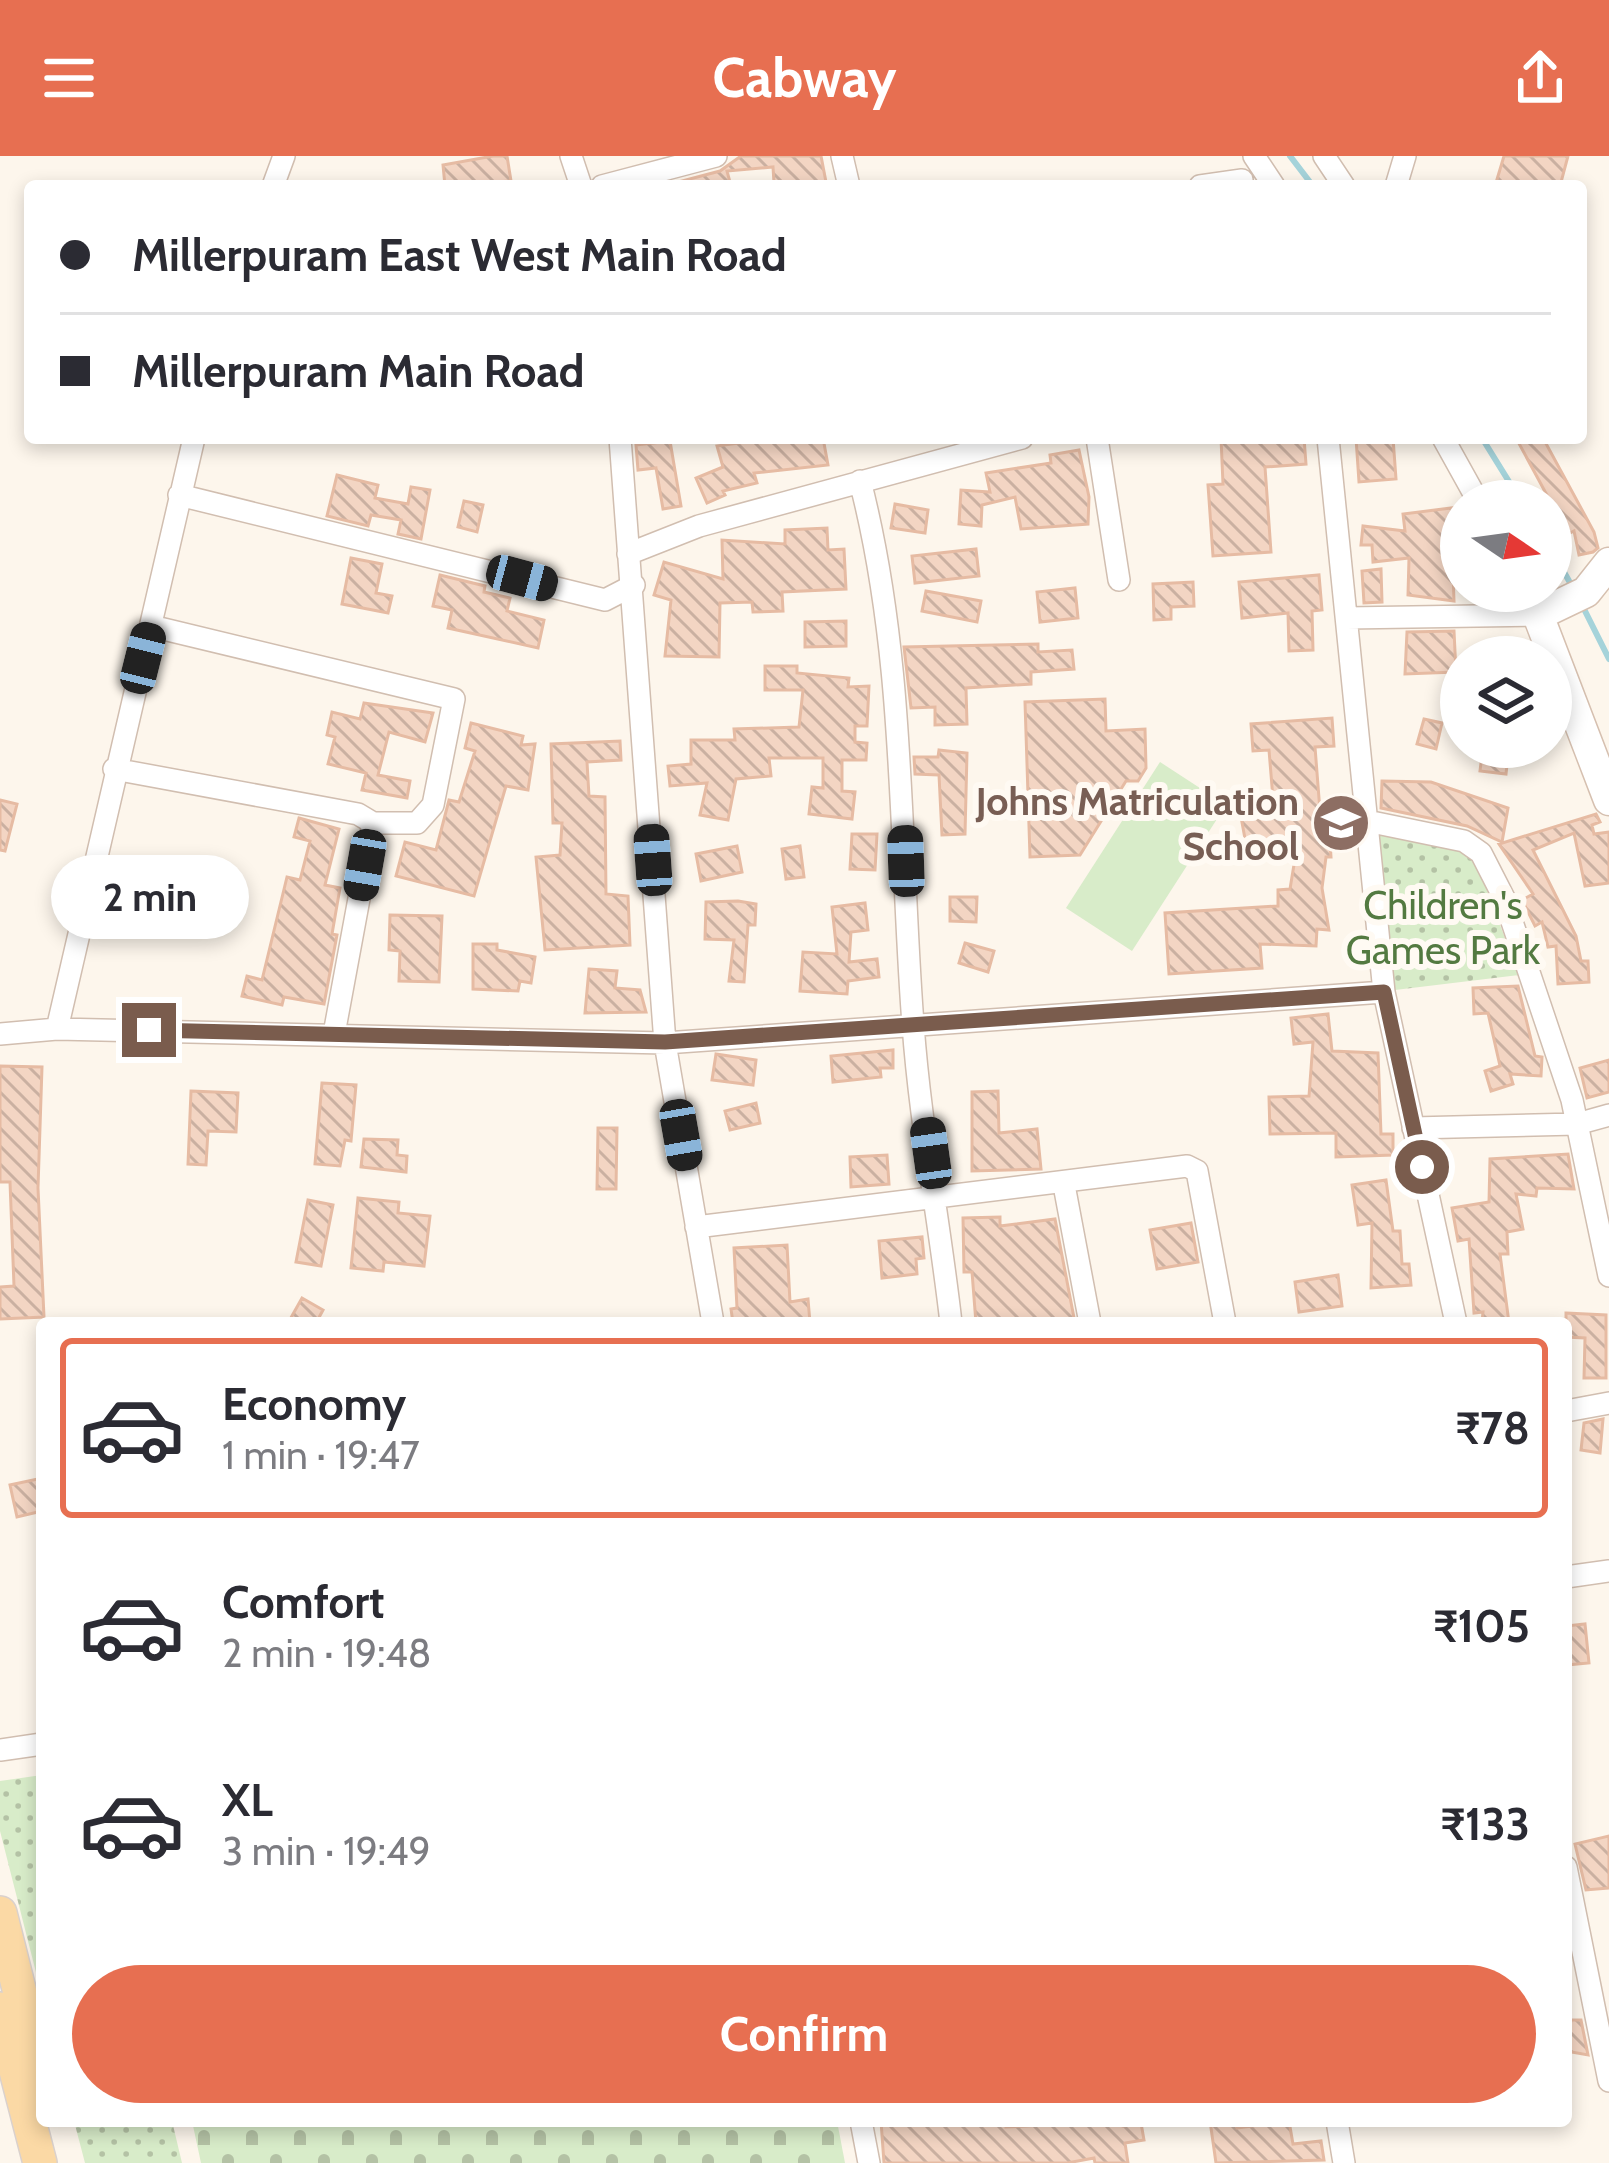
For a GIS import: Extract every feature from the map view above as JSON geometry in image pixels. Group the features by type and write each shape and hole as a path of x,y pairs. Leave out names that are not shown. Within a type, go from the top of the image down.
{"main road":[{"path":"0,1913 36,2057"},
{"path":"0,2009 40,2163"},
{"path":"53,2127 62,2163"}],"street":[{"path":"624,180 713,156"},
{"path":"57,1029 192,444"},
{"path":"620,444 665,1042 712,1317"},
{"path":"628,554 699,526 999,444"},
{"path":"1097,444 1119,580"},
{"path":"1329,444 1362,820 1384,992 1455,1317"},
{"path":"1446,444 1466,480"},
{"path":"860,481 880,560 902,778 913,1028 950,1317"},
{"path":"179,495 605,600 634,585"},
{"path":"1572,598 1609,563"},
{"path":"1347,618 1440,610"},
{"path":"1536,612 1609,800"},
{"path":"114,769 358,814 373,823 417,823 433,805 454,699 151,626"},
{"path":"1362,820 1464,841 1481,854 1504,898 1577,1124 1609,1276"},
{"path":"334,1034 373,823"},
{"path":"0,1034 57,1029 665,1042 1384,992"},
{"path":"1413,1128 1577,1124 1609,1115"},
{"path":"696,1227 937,1194 1064,1185 1187,1166 1197,1172 1225,1317"},
{"path":"1064,1185 1089,1317"},
{"path":"1572,1410 1609,1403"},
{"path":"1572,1576 1609,1571"},
{"path":"0,1750 36,1745"},
{"path":"1572,1900 1609,2081"},
{"path":"863,2127 869,2163"},
{"path":"1338,2127 1344,2163"}],"green space":[{"path":"1160,762 1226,805 1132,951 1066,908"},
{"name":"Children's Games Park","path":"1374,832 1461,849 1475,859 1519,975 1395,990"},
{"path":"36,1776 36,1972 0,1831 0,1781"},
{"path":"76,2127 173,2127 182,2163 85,2163"},
{"path":"193,2127 838,2127 845,2163 201,2163"}],"building":[{"path":"507,156 511,180 444,180 443,165"},
{"path":"741,156 821,156 826,180 774,180 773,167 727,171 729,180 686,180 720,171"},
{"path":"1504,156 1568,156 1562,180 1497,180"},
{"path":"671,444 681,506 663,509 656,468 638,470 636,445"},
{"path":"824,444 828,465 754,473 757,483 723,491 725,495 707,503 696,478 723,467 717,446"},
{"path":"1221,444 1304,444 1306,464 1265,467 1271,552 1213,556 1208,485 1223,484"},
{"path":"1356,444 1393,444 1396,479 1359,482"},
{"path":"1519,444 1546,444 1566,480 1539,480"},
{"path":"1079,450 1089,497 1088,524 1021,529 1015,497 982,505 981,526 959,524 961,490 990,492 986,473 1051,463 1050,455"},
{"path":"337,475 378,485 375,498 408,504 411,487 430,490 421,539 398,534 401,520 371,515 368,526 327,516"},
{"path":"1572,491 1598,548 1579,555"},
{"path":"464,501 483,505 477,532 458,527"},
{"path":"895,504 928,510 925,533 891,528"},
{"path":"1440,509 1440,599 1408,595 1409,558 1373,562 1372,545 1361,545 1363,526 1405,531 1403,514"},
{"path":"827,528 828,550 844,549 846,589 782,592 783,611 753,612 752,602 720,603 719,657 665,656 671,600 654,595 664,562 723,579 722,540 785,544 785,530"},
{"path":"976,549 979,576 915,583 912,556"},
{"path":"351,558 382,564 376,593 392,596 388,613 342,604"},
{"path":"1381,569 1382,602 1364,603 1362,571"},
{"path":"440,575 485,586 484,592 510,598 507,611 544,620 538,648 448,628 452,610 433,606"},
{"path":"1319,575 1322,610 1312,611 1313,650 1289,651 1288,613 1242,618 1239,582"},
{"path":"1193,582 1194,606 1171,607 1171,619 1154,620 1153,584"},
{"path":"1075,588 1078,618 1040,622 1037,592"},
{"path":"926,591 981,601 977,622 922,611"},
{"path":"846,621 846,646 805,647 805,622"},
{"path":"1454,631 1454,636 1440,636 1440,673 1405,674 1407,632"},
{"path":"1038,644 1038,652 1072,650 1074,669 1031,672 1031,684 966,688 967,724 935,725 935,707 911,708 904,647"},
{"path":"765,666 797,666 797,673 849,678 848,687 869,686 867,726 855,726 855,742 867,743 866,760 842,760 842,791 855,792 852,819 809,814 812,787 823,788 823,758 769,758 771,776 736,779 728,820 700,815 707,783 670,786 668,766 691,764 691,740 735,740 734,729 799,727 803,690 765,690"},
{"path":"1105,699 1106,731 1145,729 1146,768 1138,781 1126,781 1080,855 1030,857 1025,702"},
{"path":"364,703 433,713 425,742 389,732 378,775 410,781 407,798 362,790 366,773 328,764 335,737 327,735 332,712 360,719"},
{"path":"1332,718 1334,746 1315,747 1320,811 1327,811 1323,843 1330,842 1322,888 1329,930 1317,929 1316,946 1260,944 1262,968 1169,974 1165,913 1278,906 1278,890 1290,889 1299,834 1261,841 1263,852 1248,855 1241,817 1274,811 1269,750 1253,751 1251,724"},
{"path":"1424,719 1440,723 1436,749 1417,744"},
{"path":"471,723 523,736 521,745 535,744 528,790 506,786 474,896 396,876 405,842 436,850 449,800 459,802 475,751 465,748"},
{"path":"620,741 621,760 587,762 589,796 605,797 606,894 628,896 630,945 545,950 536,857 560,855 562,823 553,823 551,744"},
{"path":"939,750 967,753 965,834 942,835 939,775 915,774 914,757 938,757"},
{"path":"1480,768 1507,768 1506,774"},
{"path":"1382,781 1431,782 1508,808 1502,842 1467,826 1381,808"},
{"path":"0,800 17,804 5,851 0,850"},
{"path":"1596,814 1600,822 1592,825 1594,834 1609,832 1609,883 1585,886 1574,833 1533,850 1576,936 1581,961 1588,961 1589,982 1558,984 1556,946 1548,947 1542,922 1535,926 1522,900 1533,894 1499,844"},
{"path":"299,818 339,829 325,885 340,888 332,934 337,935 324,1004 284,997 282,1005 242,996 247,976 262,980 287,877 300,880 310,841 294,837"},
{"path":"852,834 877,834 875,870 850,869"},
{"path":"737,846 742,872 701,881 696,854"},
{"path":"800,846 804,877 786,879 782,849"},
{"path":"950,897 977,897 976,922 950,921"},
{"path":"706,902 756,904 755,925 748,925 744,982 729,981 734,940 705,939"},
{"path":"865,903 868,930 851,932 849,962 877,959 879,977 848,981 847,994 800,991 803,952 837,954 832,907"},
{"path":"390,915 442,916 439,982 399,981 400,951 389,950"},
{"path":"965,943 994,951 988,972 959,963"},
{"path":"473,944 497,944 497,950 535,957 531,983 520,981 518,991 473,989"},
{"path":"589,969 617,971 615,988 640,990 646,1012 585,1013"},
{"path":"1518,986 1535,1056 1542,1057 1541,1076 1510,1074 1513,1084 1491,1091 1485,1071 1500,1066 1488,1013 1474,1014 1473,988"},
{"path":"1328,1014 1332,1051 1378,1053 1381,1134 1393,1134 1393,1155 1336,1157 1336,1133 1270,1134 1269,1097 1309,1096 1313,1042 1294,1044 1291,1018"},
{"path":"893,1050 893,1068 880,1068 881,1077 833,1082 831,1056"},
{"path":"716,1054 756,1060 753,1085 712,1080"},
{"path":"1609,1060 1609,1092 1587,1098 1580,1068"},
{"path":"0,1066 42,1067 38,1188 44,1317 0,1319 0,1287 14,1286 10,1182 0,1182"},
{"path":"322,1083 356,1085 351,1141 345,1140 340,1166 315,1164"},
{"path":"191,1091 238,1093 236,1132 208,1131 206,1165 188,1164"},
{"path":"998,1091 999,1133 1037,1129 1041,1169 972,1171 972,1092"},
{"path":"756,1103 760,1123 730,1130 725,1111"},
{"path":"598,1128 617,1128 616,1189 597,1189"},
{"path":"364,1139 398,1140 397,1155 407,1156 406,1172 361,1167"},
{"path":"1568,1154 1574,1189 1537,1188 1536,1196 1516,1194 1523,1229 1507,1232 1508,1254 1500,1254 1508,1317 1474,1313 1469,1239 1458,1241 1452,1208 1489,1202 1490,1159"},
{"path":"887,1155 889,1184 851,1187 850,1157"},
{"path":"1386,1180 1393,1231 1400,1231 1402,1264 1409,1264 1411,1285 1371,1288 1372,1223 1358,1225 1352,1185"},
{"path":"358,1198 399,1202 398,1213 430,1216 424,1266 384,1262 383,1271 351,1268"},
{"path":"308,1200 333,1205 321,1266 296,1262"},
{"path":"1000,1217 1000,1226 1055,1219 1074,1317 976,1317 972,1272 964,1272 963,1218"},
{"path":"1191,1223 1198,1262 1157,1269 1150,1230"},
{"path":"922,1237 924,1258 916,1259 917,1274 882,1278 879,1241"},
{"path":"787,1245 790,1302 808,1299 810,1317 732,1317 731,1309 737,1308 734,1248"},
{"path":"1338,1275 1342,1306 1299,1312 1295,1282"},
{"path":"302,1298 323,1310 319,1317 291,1317"},
{"path":"1566,1313 1606,1315 1606,1378 1584,1378 1585,1338 1572,1337 1572,1317"},
{"path":"1603,1419 1600,1453 1581,1450 1584,1423"},
{"path":"36,1479 36,1512 17,1517 10,1485"},
{"path":"1585,1624 1589,1663 1572,1664 1572,1625"},
{"path":"1609,1836 1609,1888 1586,1890 1575,1844"},
{"path":"1572,2020 1581,2020 1588,2055 1572,2052"},
{"path":"881,2127 1142,2127 1144,2140 1125,2143 1128,2163 1095,2163 1094,2158 1067,2163 884,2163"},
{"path":"1211,2127 1290,2127 1293,2144 1321,2141 1324,2160 1216,2163"}],"waterway":[{"path":"1290,156 1308,180"},
{"path":"1486,444 1508,480"},
{"path":"1582,605 1609,659"}],"place":[{"name":"Johns Matriculation School","path":"1341,823"}],"route":[{"path":"149,1030 665,1042 1384,992 1422,1167"}]}
